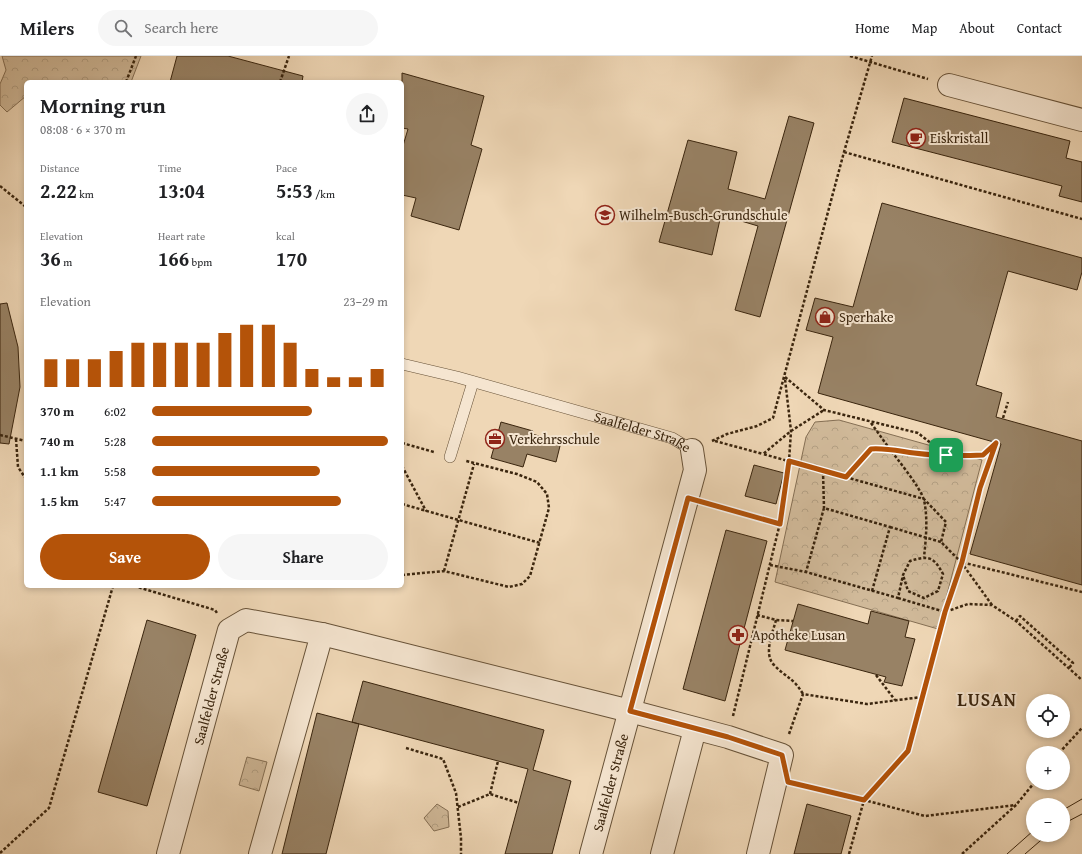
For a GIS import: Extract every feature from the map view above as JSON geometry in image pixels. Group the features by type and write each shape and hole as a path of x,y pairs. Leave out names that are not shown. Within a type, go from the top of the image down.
{"street":[{"path":"949,85 1082,120"},
{"name":"Saalfelder Straße","path":"591,854 688,498 700,446"},
{"name":"Saalfelder Straße","path":"168,854 229,630 246,620 322,634 630,711 728,737 782,755"},
{"path":"260,854 322,634"},
{"path":"662,854 695,728"},
{"path":"758,854 782,755"}],"lane":[{"name":"Saalfelder Straße","path":"404,365 700,446"},
{"path":"450,456 472,382"}],"path":[{"path":"127,80 136,56"},
{"path":"281,80 289,56"},
{"path":"850,56 949,85"},
{"path":"700,446 715,441 727,434 757,426 773,418 844,152 872,56"},
{"path":"844,152 1082,219"},
{"path":"0,186 24,205"},
{"path":"784,377 824,410 918,433 946,455"},
{"path":"728,737 780,524 789,461 791,431 784,377"},
{"path":"1003,418 1008,402"},
{"path":"763,454 791,431 824,410"},
{"path":"870,422 924,499 946,522 941,542"},
{"path":"0,436 24,441"},
{"path":"16,439 18,467 24,476"},
{"path":"846,477 871,449 889,448 915,453 960,456 983,455 996,443 980,488 962,562 945,612 908,751 864,800 849,854"},
{"path":"404,444 474,464 517,474 537,482 547,494 549,508 530,576 522,584 509,587 444,571 404,575"},
{"path":"739,448 924,499"},
{"path":"444,571 457,520 474,464"},
{"path":"404,470 426,511"},
{"path":"806,572 824,508 823,471"},
{"path":"688,498 780,524"},
{"path":"924,499 927,536 924,557"},
{"path":"404,505 540,543"},
{"path":"824,508 927,536 941,542 962,562 992,605 1016,621 1082,680"},
{"path":"872,591 890,527"},
{"path":"898,598 903,575 910,561 924,557 936,562 943,574 938,591 924,598 908,591 903,575"},
{"path":"962,562 1082,592"},
{"path":"769,565 806,572 945,612 968,604 992,605"},
{"path":"0,853 49,808 112,588"},
{"path":"141,588 215,610 229,630"},
{"path":"757,615 776,620 793,621"},
{"path":"1016,621 1020,616 1073,663 1069,668"},
{"path":"776,620 769,652 773,664 796,682 802,694 782,755"},
{"path":"876,675 895,700"},
{"path":"802,694 867,704 922,697"},
{"path":"1065,746 1082,728"},
{"path":"406,748 443,759 456,793 461,854"},
{"path":"490,794 498,761"},
{"path":"795,784 925,816 1016,805"},
{"path":"962,854 1016,805 1028,790"},
{"path":"458,807 490,794 519,803"}],"green space":[{"path":"2,56 141,56 132,80 24,80 24,98 7,112 0,105 0,84 6,70"},
{"path":"839,420 982,460 938,629 775,582 806,437 815,422"},
{"path":"247,757 267,762 259,791 239,785"},
{"path":"437,804 448,811 449,827 434,831 424,818"}],"building":[{"path":"177,56 228,56 303,76 302,80 171,80"},
{"path":"402,73 484,96 471,145 482,149 459,230 411,216 416,198 404,195 404,142 408,129 404,128 404,80 402,80"},
{"path":"904,98 1070,141 1066,158 1082,162 1082,202 1059,196 1062,186 892,142"},
{"path":"789,116 814,123 760,317 735,310 758,226 721,215 712,255 659,242 688,140 737,152 728,189 765,199"},
{"path":"882,203 1082,258 1082,272 1077,290 1008,271 976,385 1002,393 996,417 1082,441 1082,585 970,554 1001,444 818,393 833,337 806,330 815,298 853,307"},
{"path":"7,303 18,347 20,387 9,444 0,443 0,304"},
{"path":"501,422 533,431 532,434 561,442 556,462 527,454 523,467 491,458"},
{"path":"754,465 784,473 776,504 745,496"},
{"path":"726,530 767,541 725,701 683,689"},
{"path":"798,604 868,624 871,611 909,621 905,637 915,639 902,686 884,682 886,677 785,650"},
{"path":"147,620 196,635 147,806 98,792"},
{"path":"363,681 544,730 533,770 571,781 552,854 505,854 528,769 352,722"},
{"path":"317,713 359,724 326,854 282,854"},
{"path":"807,804 851,816 841,854 794,854"}],"tram line":[{"path":"1070,806 1082,799"},
{"path":"1070,820 1082,814"},
{"path":"1007,854 1026,837"},
{"path":"1025,854 1039,842"}],"place":[{"name":"Eiskristall","path":"916,138"},
{"name":"Wilhelm-Busch-Grundschule","path":"605,215"},
{"name":"Sperhake","path":"825,317"},
{"name":"Verkehrsschule","path":"495,439"},
{"name":"Apotheke Lusan","path":"738,635"}],"district":[{"name":"LUSAN","path":"987,699"}],"route":[{"path":"996,443 980,488 962,562 945,612 908,751 864,800 788,782 782,755 728,737 630,711 688,498 780,524 789,461 846,477 871,449 889,448 915,453 946,455 983,455 996,443"}]}
